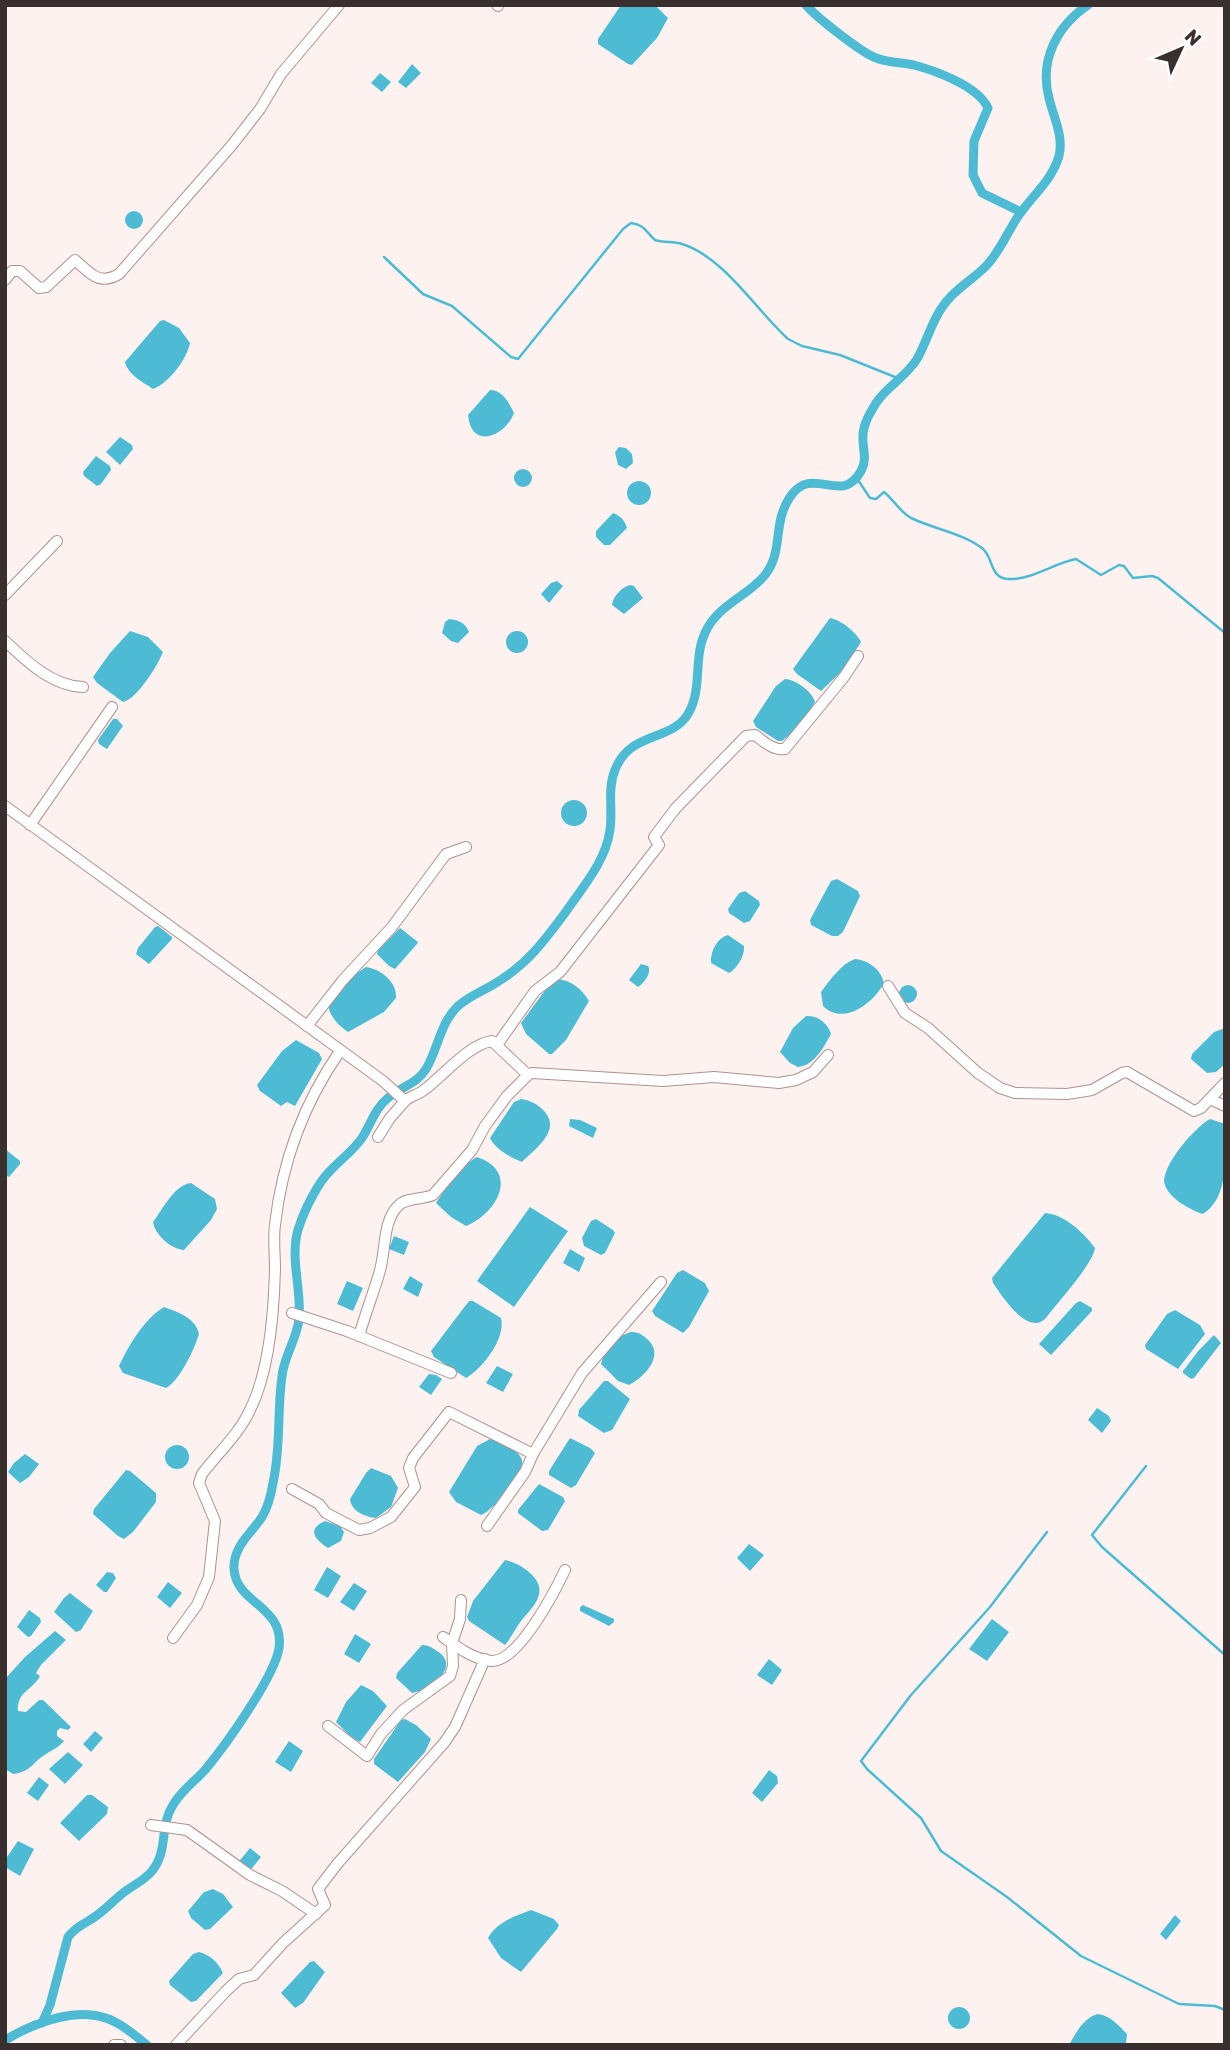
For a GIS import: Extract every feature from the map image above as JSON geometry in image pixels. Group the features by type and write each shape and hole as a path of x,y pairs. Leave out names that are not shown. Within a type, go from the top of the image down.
{"street":[{"path":"5,280 12,271 20,271 41,288 46,287 75,260 102,279 109,280 119,274 232,145 260,109 281,74 339,5"},
{"path":"5,595 57,541"},
{"path":"5,641 25,660 54,679 69,686 83,687"},
{"path":"497,1045 536,991 560,972 659,845 654,837 675,809 746,736 755,735 779,750 785,749 858,656"},
{"path":"30,825 112,707"},
{"path":"5,806 307,1026 401,1098"},
{"path":"307,1026 343,979 392,927 446,854 466,847"},
{"path":"888,986 905,1013 928,1028 978,1073 1000,1088 1015,1093 1067,1094 1092,1090 1127,1072 1189,1110 1201,1108 1225,1083"},
{"path":"378,1138 401,1098 442,1077 467,1053 484,1042 492,1041 528,1075"},
{"path":"173,1638 197,1605 209,1577 215,1521 199,1483 202,1474 250,1410 262,1374 271,1327 275,1227 286,1163 308,1105 340,1051"},
{"path":"359,1336 380,1272 386,1236 397,1206 405,1200 425,1199 433,1195 472,1150 485,1126 507,1096 528,1075 532,1073 663,1081 714,1077 779,1083 796,1080 813,1072 828,1055"},
{"path":"1210,1099 1225,1106"},
{"path":"487,1527 525,1472 582,1373 661,1282"},
{"path":"292,1313 359,1336 451,1373"},
{"path":"292,1489 319,1504 326,1513 359,1530 370,1528 391,1517 415,1487 409,1468 413,1458 449,1412 533,1454"},
{"path":"443,1637 460,1649 493,1661 510,1653 543,1611 565,1570"},
{"path":"328,1726 367,1756 380,1734 403,1710 450,1676 453,1666 452,1643 460,1619 461,1600"},
{"path":"176,2045 225,1992 239,1979 254,1975 283,1943 325,1905 318,1889 444,1743 455,1727 485,1659"},
{"path":"151,1825 187,1830 250,1875 282,1891 316,1914"},
{"path":"114,2045 121,2045"}],"water":[{"path":"621,5 655,5 668,18 657,38 632,65 598,44 598,39"},
{"path":"412,64 421,73 406,88 398,82"},
{"path":"380,73 391,82 382,92 371,83"},
{"path":"134,211 140,214 143,220 140,226 134,229 128,226 125,220 128,214"},
{"path":"164,320 179,328 190,343 176,370 165,382 153,389 133,374 125,362 160,321"},
{"path":"490,390 502,395 514,413 503,428 489,436 482,436 475,433 470,426 468,415"},
{"path":"120,437 132,445 133,449 120,465 106,452"},
{"path":"619,447 626,448 632,454 633,463 626,469 618,465 615,452"},
{"path":"96,456 110,466 111,470 97,486 84,476 83,472"},
{"path":"523,469 529,472 532,478 529,484 523,487 517,484 514,478 517,472"},
{"path":"639,481 647,485 651,493 647,501 639,505 631,501 627,493 631,485"},
{"path":"613,513 622,519 627,528 610,545 604,545 596,537 596,531"},
{"path":"557,581 563,586 549,603 541,594 551,583"},
{"path":"630,585 634,586 643,598 624,614 612,605 618,592"},
{"path":"830,618 848,627 861,642 843,670 821,691 793,669"},
{"path":"449,619 461,622 469,632 458,643 442,633 445,622"},
{"path":"130,631 148,637 163,652 140,688 129,700 123,702 93,677"},
{"path":"517,631 525,634 528,642 525,650 517,653 509,650 506,642 509,634"},
{"path":"785,679 803,687 815,702 800,726 782,741 778,741 756,727 753,721 776,686"},
{"path":"113,719 117,719 123,726 107,749 99,744 98,740"},
{"path":"574,800 583,804 587,813 583,822 574,826 565,822 561,813 565,804"},
{"path":"837,879 858,891 860,896 843,932 832,936 811,925 810,920 831,881"},
{"path":"745,891 759,901 760,905 750,921 744,923 729,913 728,909 739,893"},
{"path":"158,926 172,939 149,964 136,954 138,948"},
{"path":"400,928 418,942 395,969 377,954"},
{"path":"728,935 744,946 740,961 729,973 711,963 715,946"},
{"path":"855,959 873,966 884,983 873,998 857,1010 839,1014 831,1012 823,1006 821,992 840,968"},
{"path":"641,964 648,966 649,972 638,987 629,980"},
{"path":"366,967 387,977 394,987 396,998 384,1012 348,1032 335,1020 328,1005 346,980"},
{"path":"557,979 576,986 589,1001 566,1040 549,1054 526,1034 521,1023 549,985"},
{"path":"908,985 914,988 917,994 914,1000 908,1003 902,1000 899,994 902,988"},
{"path":"806,1016 821,1020 831,1034 814,1060 798,1067 780,1052 793,1028"},
{"path":"1225,1028 1225,1064 1216,1072 1207,1073 1191,1059 1192,1054 1214,1032"},
{"path":"296,1040 319,1053 322,1059 295,1106 287,1102 281,1106 260,1091 257,1085 282,1051"},
{"path":"521,1099 542,1109 550,1126 544,1139 522,1162 499,1149 490,1138 514,1102"},
{"path":"570,1119 580,1120 597,1128 593,1138 569,1126"},
{"path":"1210,1119 1225,1124 1225,1162 1218,1197 1212,1207 1203,1214 1175,1199 1167,1190 1165,1178 1180,1148"},
{"path":"5,1149 20,1161 9,1177 5,1175"},
{"path":"477,1157 498,1172 501,1182 499,1193 487,1212 466,1226 436,1203 460,1171"},
{"path":"191,1183 215,1199 217,1209 211,1220 184,1250 164,1240 153,1222 174,1193"},
{"path":"530,1207 568,1231 514,1307 477,1281"},
{"path":"1045,1213 1073,1225 1095,1248 1082,1273 1046,1318 1031,1322 1009,1305 992,1278"},
{"path":"596,1219 615,1233 605,1253 601,1255 584,1246 582,1238 591,1221"},
{"path":"394,1236 409,1242 404,1255 389,1249"},
{"path":"570,1249 585,1258 579,1272 563,1263"},
{"path":"683,1270 705,1283 709,1291 683,1333 655,1316 652,1311 677,1273"},
{"path":"410,1276 423,1284 418,1297 403,1289"},
{"path":"347,1281 363,1288 353,1311 337,1304"},
{"path":"469,1301 501,1318 502,1326 492,1352 466,1378 434,1357 431,1351"},
{"path":"1080,1301 1092,1308 1092,1311 1051,1355 1039,1344"},
{"path":"164,1307 190,1320 199,1334 181,1372 166,1388 123,1373 119,1366 144,1325"},
{"path":"1175,1310 1200,1325 1205,1334 1178,1369 1146,1349 1145,1345 1167,1314"},
{"path":"631,1332 646,1338 652,1344 654,1358 642,1376 629,1385 618,1381 601,1364 612,1344"},
{"path":"1214,1335 1221,1343 1191,1379 1183,1371"},
{"path":"497,1366 513,1374 503,1392 486,1383"},
{"path":"429,1374 442,1379 431,1395 419,1387"},
{"path":"604,1381 608,1381 630,1399 612,1430 604,1433 578,1416 579,1410"},
{"path":"1097,1408 1109,1416 1111,1421 1102,1433 1088,1420"},
{"path":"570,1438 595,1453 576,1485 571,1488 549,1475"},
{"path":"490,1439 513,1449 520,1456 522,1466 507,1491 481,1515 456,1502 449,1492 477,1446"},
{"path":"177,1445 188,1452 189,1457 182,1468 177,1469 166,1462 165,1457 172,1446"},
{"path":"25,1454 39,1464 29,1477 20,1483 8,1472"},
{"path":"371,1468 391,1476 398,1488 391,1507 376,1518 359,1513 350,1499"},
{"path":"126,1470 156,1493 156,1502 133,1532 124,1539 93,1514 94,1509"},
{"path":"539,1484 563,1497 565,1501 548,1530 542,1531 518,1513"},
{"path":"325,1521 340,1526 344,1532 341,1541 328,1548 319,1542 314,1534 316,1527"},
{"path":"749,1544 764,1555 750,1571 737,1558"},
{"path":"505,1560 530,1573 539,1586 539,1592 535,1604 505,1645 467,1617 473,1601"},
{"path":"327,1567 341,1576 328,1598 314,1590"},
{"path":"107,1572 113,1573 116,1578 107,1592 104,1592 96,1585"},
{"path":"168,1582 182,1593 170,1608 157,1597"},
{"path":"354,1583 367,1591 354,1611 340,1602"},
{"path":"70,1593 93,1611 81,1630 76,1632 54,1612"},
{"path":"583,1605 614,1619 614,1622 609,1626 580,1611"},
{"path":"29,1610 40,1618 41,1622 28,1637 17,1627"},
{"path":"992,1619 1009,1632 987,1661 969,1649"},
{"path":"55,1631 66,1640 41,1665 36,1673 40,1676 22,1695 18,1711 26,1712 39,1700 43,1700 71,1727 57,1731 57,1736 64,1741 60,1745 28,1769 13,1774 5,1769 5,1679"},
{"path":"355,1634 371,1644 359,1663 344,1654"},
{"path":"422,1645 431,1647 444,1657 445,1670 441,1677 427,1688 412,1693 396,1678 397,1673"},
{"path":"769,1659 782,1670 772,1685 757,1675"},
{"path":"361,1685 373,1691 387,1706 360,1742 336,1722 346,1702"},
{"path":"405,1719 431,1739 425,1752 398,1782 374,1764 374,1759 401,1720"},
{"path":"95,1731 103,1738 91,1752 83,1744"},
{"path":"289,1741 303,1751 291,1772 275,1762"},
{"path":"68,1752 83,1765 65,1784 49,1769"},
{"path":"769,1770 777,1776 778,1783 762,1802 752,1793"},
{"path":"39,1777 49,1785 38,1801 27,1793"},
{"path":"87,1795 92,1795 108,1807 107,1814 79,1841 60,1823"},
{"path":"18,1841 34,1849 20,1876 5,1867 5,1860"},
{"path":"250,1848 261,1857 249,1872 237,1864"},
{"path":"213,1889 223,1894 233,1907 210,1929 205,1930 191,1918 188,1911 204,1892"},
{"path":"531,1910 554,1919 559,1925 521,1972 501,1958 488,1938 501,1924"},
{"path":"1175,1915 1181,1921 1166,1940 1160,1934"},
{"path":"199,1952 213,1960 223,1973 196,2001 191,2002 170,1985 169,1981 193,1954"},
{"path":"314,1961 325,1972 303,2003 295,2008 281,1993"},
{"path":"955,2007 963,2007 970,2014 970,2022 963,2029 955,2029 948,2022 948,2014"},
{"path":"1098,2014 1111,2019 1127,2034 1126,2045 1069,2045 1084,2022"}],"waterway":[{"path":"806,5 819,18 869,55 944,75 966,86 983,100 988,108 974,141 973,175 982,193 1021,212"},
{"path":"42,2023 50,2005 68,1937 152,1871 160,1855 166,1821 173,1805 205,1770 236,1728 269,1675 279,1648 279,1634 275,1623 237,1581 234,1561 240,1547 264,1513 271,1492 277,1457 282,1376 299,1319 295,1247 302,1218 312,1196 325,1177 362,1138 376,1111 384,1102 413,1082 426,1069 443,1028 458,1006 499,981 527,959 586,884 608,841 611,785 615,770 630,749 672,729 688,714 693,704 699,653 705,633 717,615 758,583 771,566 781,517 790,497 808,484 845,485 853,481 861,471 864,458 864,427 876,403 913,365 943,306 992,259 1019,215 1056,165 1060,141 1047,84 1049,57 1067,23 1088,5"},
{"path":"384,257 423,294 452,306 511,357 518,359 623,229 631,223 636,224 655,240 682,244 712,260 788,339 802,346 840,355 900,379"},
{"path":"856,477 870,498 876,499 884,492 911,518 982,548 1002,578 1026,577 1076,559 1101,575 1119,565 1124,566 1133,578 1158,578 1225,633"},
{"path":"1146,1466 1092,1535 1102,1547 1225,1655"},
{"path":"1047,1532 990,1607 911,1695 861,1761 921,1818 941,1851 1007,1897 1081,1956 1179,2004 1215,2006 1225,2010"},
{"path":"5,2040 44,2022 73,2015 88,2015 115,2022 147,2045"}]}
